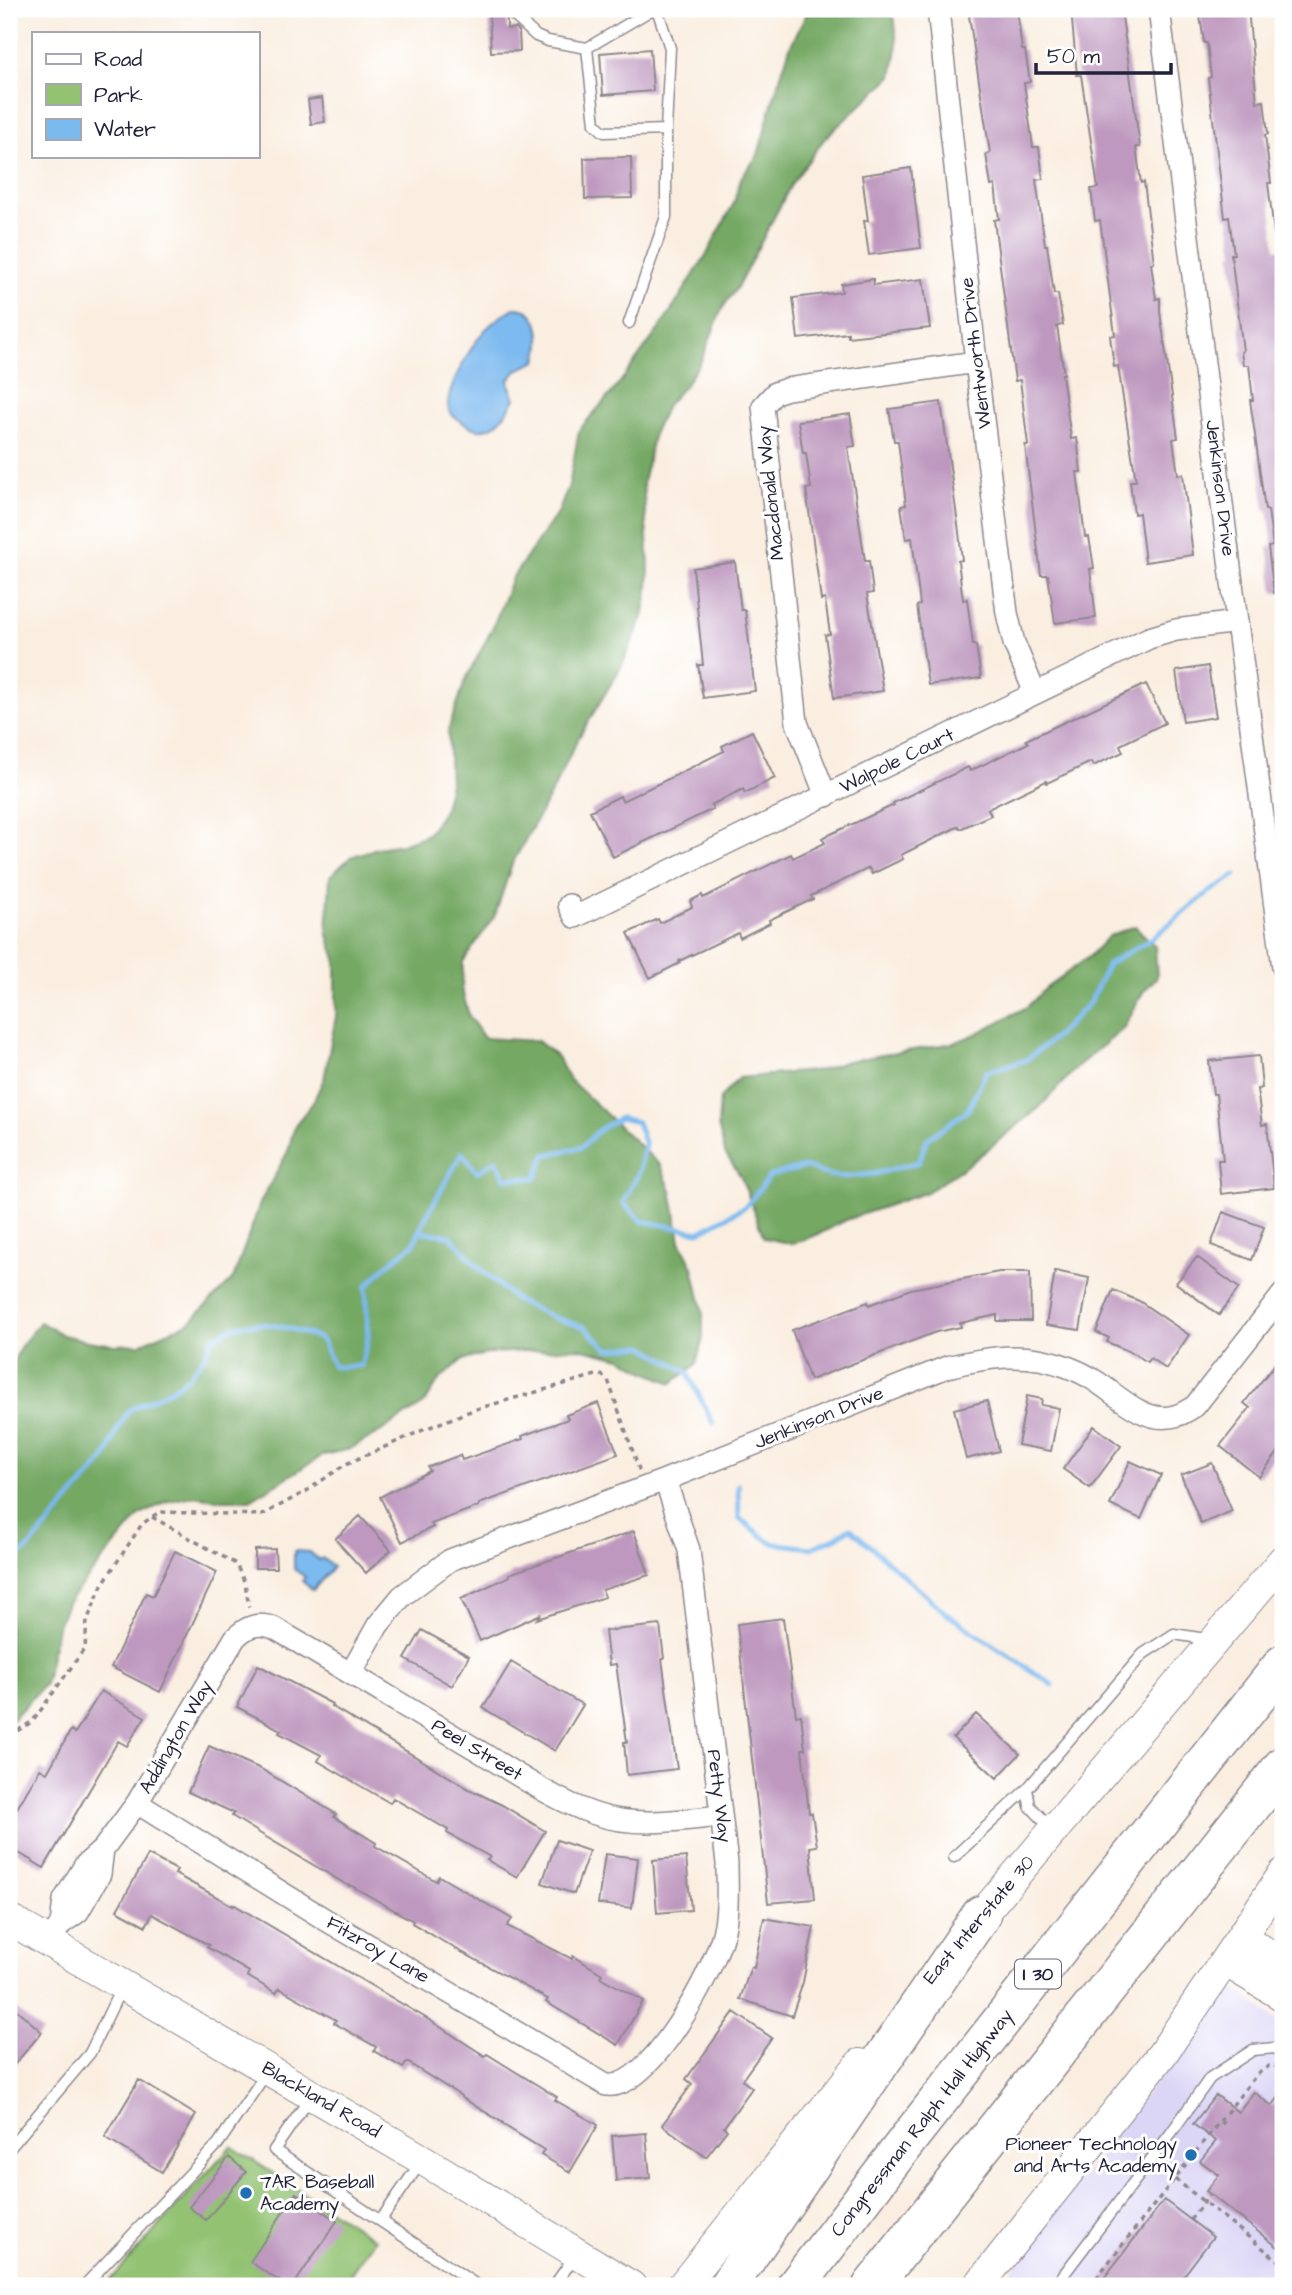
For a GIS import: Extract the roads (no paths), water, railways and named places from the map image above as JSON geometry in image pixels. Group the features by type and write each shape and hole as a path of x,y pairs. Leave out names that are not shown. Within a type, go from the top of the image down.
{"highway":[{"name":"Congressman Ralph Hall Highway","path":"796,2286 917,2127 1283,1664"},
{"path":"872,2286 1283,1766"},
{"path":"728,2286 981,1915"}],"main road":[{"name":"East Interstate 30","path":"682,2286 981,1915 1283,1560"},
{"path":"978,2286 1163,2053 1283,1874"},
{"name":"Blackland Road","path":"9,1919 55,1933 122,1985 423,2160 631,2286"},
{"path":"1233,1949 1283,1963"},
{"path":"1233,1949 1283,1996"}],"street":[{"name":"Wentworth Drive","path":"938,9 976,362 1007,613 1014,643 1035,693"},
{"name":"Jenkinson Drive","path":"1159,9 1283,967"},
{"name":"Macdonald Way","path":"826,796 797,723 763,406 775,393 787,389 976,362"},
{"name":"Walpole Court","path":"569,905 575,917 1149,638 1176,629 1237,622"},
{"name":"Jenkinson Drive","path":"351,1673 378,1625 402,1596 450,1560 655,1483 947,1367 980,1359 1012,1356 1038,1359 1090,1377 1141,1411 1154,1416 1169,1418 1183,1413 1195,1406 1283,1294"},
{"name":"Petty Way","path":"623,2084 643,2070 658,2052 703,1984 718,1951 727,1905 727,1863 689,1550 655,1483"},
{"name":"Peel Street","path":"249,1626 258,1624 274,1628 511,1770 569,1803 596,1814 623,1820 652,1822 721,1816"},
{"name":"Addington Way","path":"55,1933 64,1900 85,1865 103,1849 138,1803 226,1651 235,1638 249,1626"},
{"name":"Fitzroy Lane","path":"138,1803 326,1920 606,2085 614,2087 623,2084"}],"lane":[{"path":"507,9 536,36 548,41 587,48 655,9 670,48 666,218 629,323"},
{"path":"587,48 594,124 604,132 666,130"},
{"path":"954,1857 1027,1788 1143,1654 1174,1634 1215,1640"},
{"path":"1027,1788 1031,1806 1054,1830"},
{"path":"9,2149 90,2053 122,1985"},
{"path":"1055,2286 1210,2078 1253,2050 1275,2048 1283,2054"},
{"path":"84,2286 218,2144 269,2070"},
{"path":"313,2095 274,2150 478,2286"},
{"path":"380,2221 423,2160"},
{"path":"554,2286 576,2254"}],"water":[{"path":"514,308 523,309 535,319 540,334 537,361 519,369 509,379 515,399 500,420 489,428 474,428 450,412 450,394 464,361 480,336 495,320"},
{"path":"294,1551 310,1552 333,1567 313,1590 302,1581 305,1577 294,1569"}],"waterway":[{"path":"9,1562 27,1550 106,1457 129,1410 171,1390 188,1377 205,1356 212,1339 224,1332 248,1324 291,1329 321,1339 334,1367 361,1366 368,1338 366,1287 386,1266 413,1245 462,1153 477,1172 496,1160 505,1178 536,1178 545,1155 582,1147 600,1129 620,1118 637,1122 645,1145 639,1172 623,1203 642,1221 699,1232 746,1206 770,1176 805,1167 842,1177 874,1174 919,1162 927,1139 968,1110 986,1072 1026,1060 1057,1036 1090,1002 1108,964 1151,939 1208,893 1236,875"},
{"path":"419,1231 450,1236 476,1265 517,1301 555,1318 584,1327 608,1349 643,1346 687,1372 713,1423"},
{"path":"738,1485 739,1518 771,1543 811,1548 850,1528 948,1615 1053,1685"}],"place":[{"name":"Pioneer Technology and Arts Academy","path":"1191,2155"},
{"name":"7AR Baseball Academy","path":"246,2193"}]}
